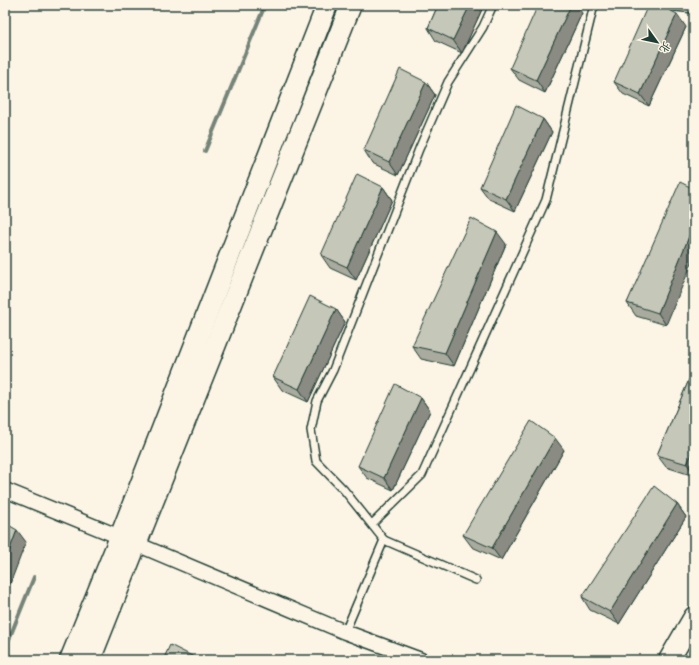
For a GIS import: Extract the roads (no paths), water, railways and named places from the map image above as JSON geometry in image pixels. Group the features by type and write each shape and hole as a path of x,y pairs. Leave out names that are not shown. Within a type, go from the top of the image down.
{"street":[{"path":"90,660 128,540 327,5"},
{"path":"70,660 128,540 351,5"},
{"path":"5,490 128,540 345,632 422,660"},
{"path":"669,660 694,617"}],"lane":[{"path":"476,580 384,540 344,490 316,461 310,430 317,401 333,370 448,82 483,27 492,5"},
{"path":"372,524 422,475 546,200 594,5"},
{"path":"674,6 694,9"},
{"path":"345,632 384,540"}],"waterway":[{"path":"205,151 265,5"},
{"path":"5,649 34,577"}]}
